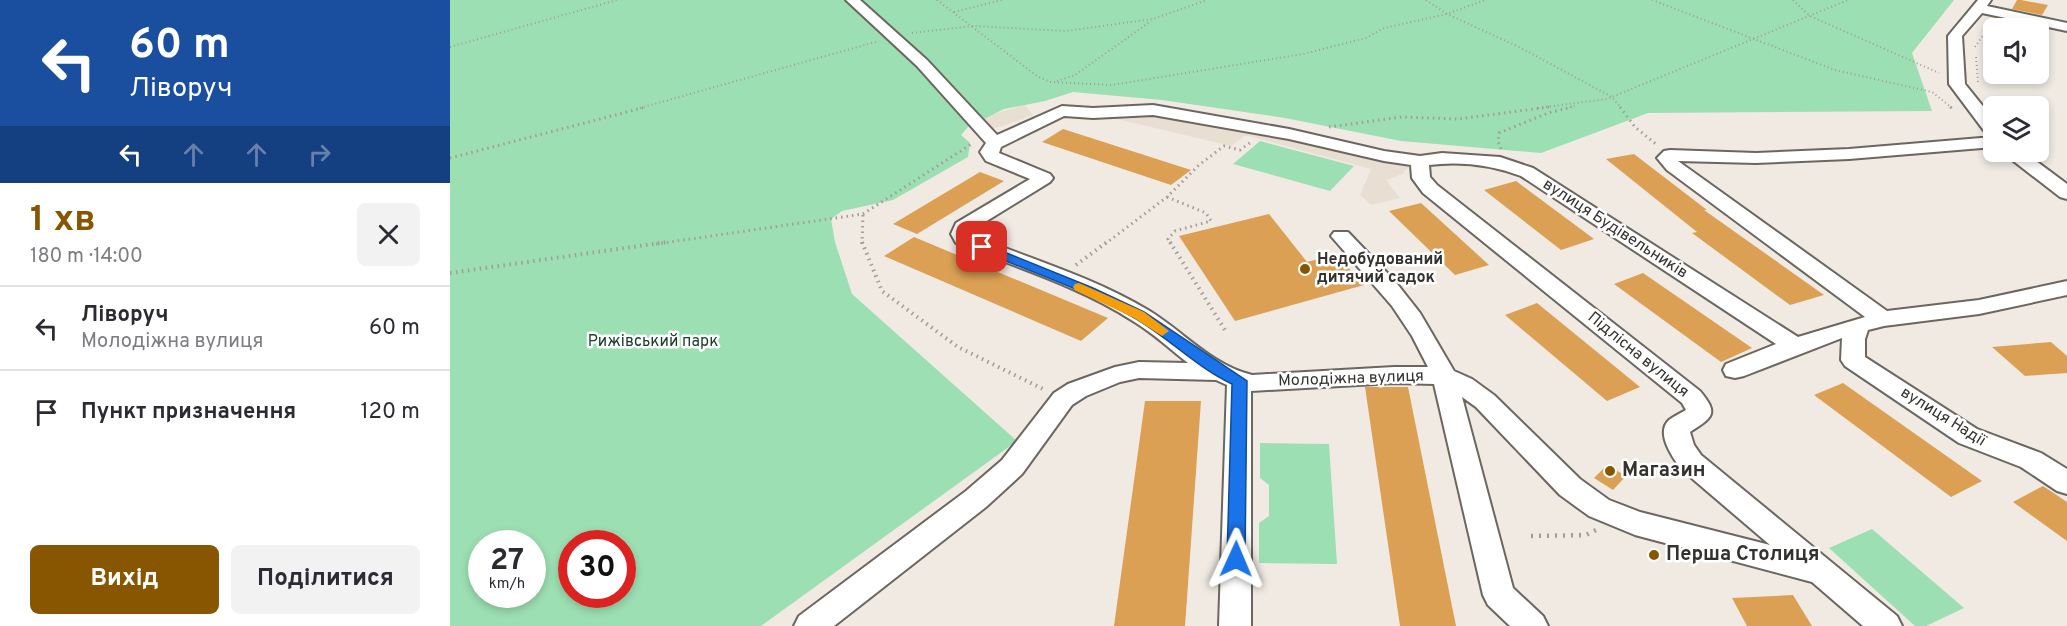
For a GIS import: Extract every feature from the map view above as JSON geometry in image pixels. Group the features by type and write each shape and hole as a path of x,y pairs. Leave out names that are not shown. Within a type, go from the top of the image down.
{"street":[{"path":"852,0 922,63 991,138 989,152 992,157 1044,178 963,227 961,234 963,239 1059,278 1139,315 1230,377 1235,626"},
{"path":"1983,121 1958,84 1955,36 1982,4 2000,13 2067,27"},
{"name":"вулиця Будівельників","path":"991,138 1062,111 1093,113 1153,110 1308,138 1384,156 1420,161 1442,158 1500,162 1527,172 1795,346"},
{"path":"1882,319 1673,166 1668,156 1756,158 1849,154 1983,135"},
{"name":"Підлісна вулиця","path":"1420,161 1421,178 1430,189 1691,397 1699,407 1699,414 1677,428 1677,436 1686,455 1886,626"},
{"path":"2026,162 2067,193"},
{"path":"1341,236 1395,292 1436,356 1444,376 1499,595 1532,626"},
{"path":"1735,370 1795,346 1882,319 1979,306 2067,288"},
{"name":"вулиця Надії","path":"1858,326 1853,339 1853,360 1968,436 2031,460 2067,483"},
{"name":"Молодіжна вулиця","path":"1063,399 1077,390 1115,375 1131,372 1230,377 1252,383 1394,375 1444,376 1463,385 1485,401 1570,487 1599,508 1635,522 1823,572"},
{"path":"810,626 976,500 1012,467 1063,399"}],"path":[{"path":"450,47 617,0"},
{"path":"937,0 1037,76 1050,82 1112,85 1303,54 1366,38 1384,27 1447,14 1485,0"},
{"path":"953,12 1002,0"},
{"path":"450,158 934,29 973,26 1066,31 1153,19 1207,0"},
{"path":"1426,0 1447,14 1521,48 1611,97 1635,127 1668,156"},
{"path":"1652,0 1835,70 1932,92 1958,113 1983,128"},
{"path":"1793,0 1810,16 1930,68 1958,84"},
{"path":"1500,162 1504,160 1498,141 1499,133 1548,113 1611,97 1848,0"},
{"path":"1982,90 1977,81 1975,45 2000,13"},
{"path":"1050,82 1075,75 1153,19"},
{"path":"1308,138 1324,128 1402,117 1458,119 1586,103"},
{"path":"450,273 863,214 991,138"},
{"path":"1059,278 1167,197 1199,165 1224,146 1240,150 1251,141 1244,138"},
{"path":"1167,197 1206,213 1211,221 1175,231 1168,239 1225,330"},
{"path":"863,214 862,246 882,291 958,347 1063,399"},
{"path":"1531,536 1586,535"}],"shaded area":[{"path":"949,66 994,114 1025,105 1033,115 988,129 936,69"},
{"path":"1158,113 1398,160 1409,168 1403,171 1405,173 1386,180 1400,198 1371,205 1360,195 1371,169 1249,136 1244,136 1231,146 1109,117"}],"green space":[{"name":"Рижівський парк","path":"450,0 1954,0 1912,53 1932,111 1648,113 1541,153 1401,141 1285,118 1162,100 1073,92 1045,101 1004,109 968,127 961,135 970,143 968,157 893,200 842,211 831,219 835,242 852,294 1017,441 761,626 450,626"},
{"path":"1260,141 1354,166 1330,191 1233,164"},
{"path":"1260,443 1329,444 1337,564 1259,563 1259,523 1269,516 1269,485 1260,478"},
{"path":"1872,529 1964,608 1926,626 1915,626 1829,548"}],"building":[{"path":"2017,0 2048,5 2042,15 2012,9"},
{"path":"1063,129 1191,170 1171,185 1042,142"},
{"path":"1634,154 1707,210 1704,210 1824,295 1790,305 1692,233 1697,232 1606,159"},
{"path":"980,172 1004,181 917,234 893,224"},
{"path":"1516,181 1594,239 1561,250 1484,190"},
{"path":"1421,203 1489,265 1455,275 1389,211"},
{"name":"Недобудований дитячий садок","path":"1269,214 1307,262 1336,254 1364,285 1235,321 1179,236"},
{"path":"914,237 1108,318 1081,341 884,256"},
{"path":"1643,273 1752,348 1721,362 1614,284"},
{"path":"1537,303 1640,387 1607,401 1505,315"},
{"path":"2051,342 2067,356 2067,373 2025,376 1992,347"},
{"path":"1843,383 1982,481 1951,497 1814,395"},
{"path":"1365,387 1408,387 1456,626 1400,626"},
{"path":"1145,401 1201,401 1185,626 1114,626"},
{"name":"Магазин","path":"1607,465 1626,476 1613,490 1594,478"},
{"path":"2043,486 2067,502 2067,541 2013,502"},
{"path":"1793,595 1812,626 1747,626 1732,598"}],"slow traffic":[{"path":"1079,287 1139,315 1162,331"}],"place":[{"name":"Недобудований дитячий садок","path":"1305,269"},
{"name":"Магазин","path":"1610,471"},
{"name":"Перша Столиця","path":"1654,555"}],"route":[{"path":"982,247 1088,290 1139,315 1220,372 1239,381 1236,559"}]}
